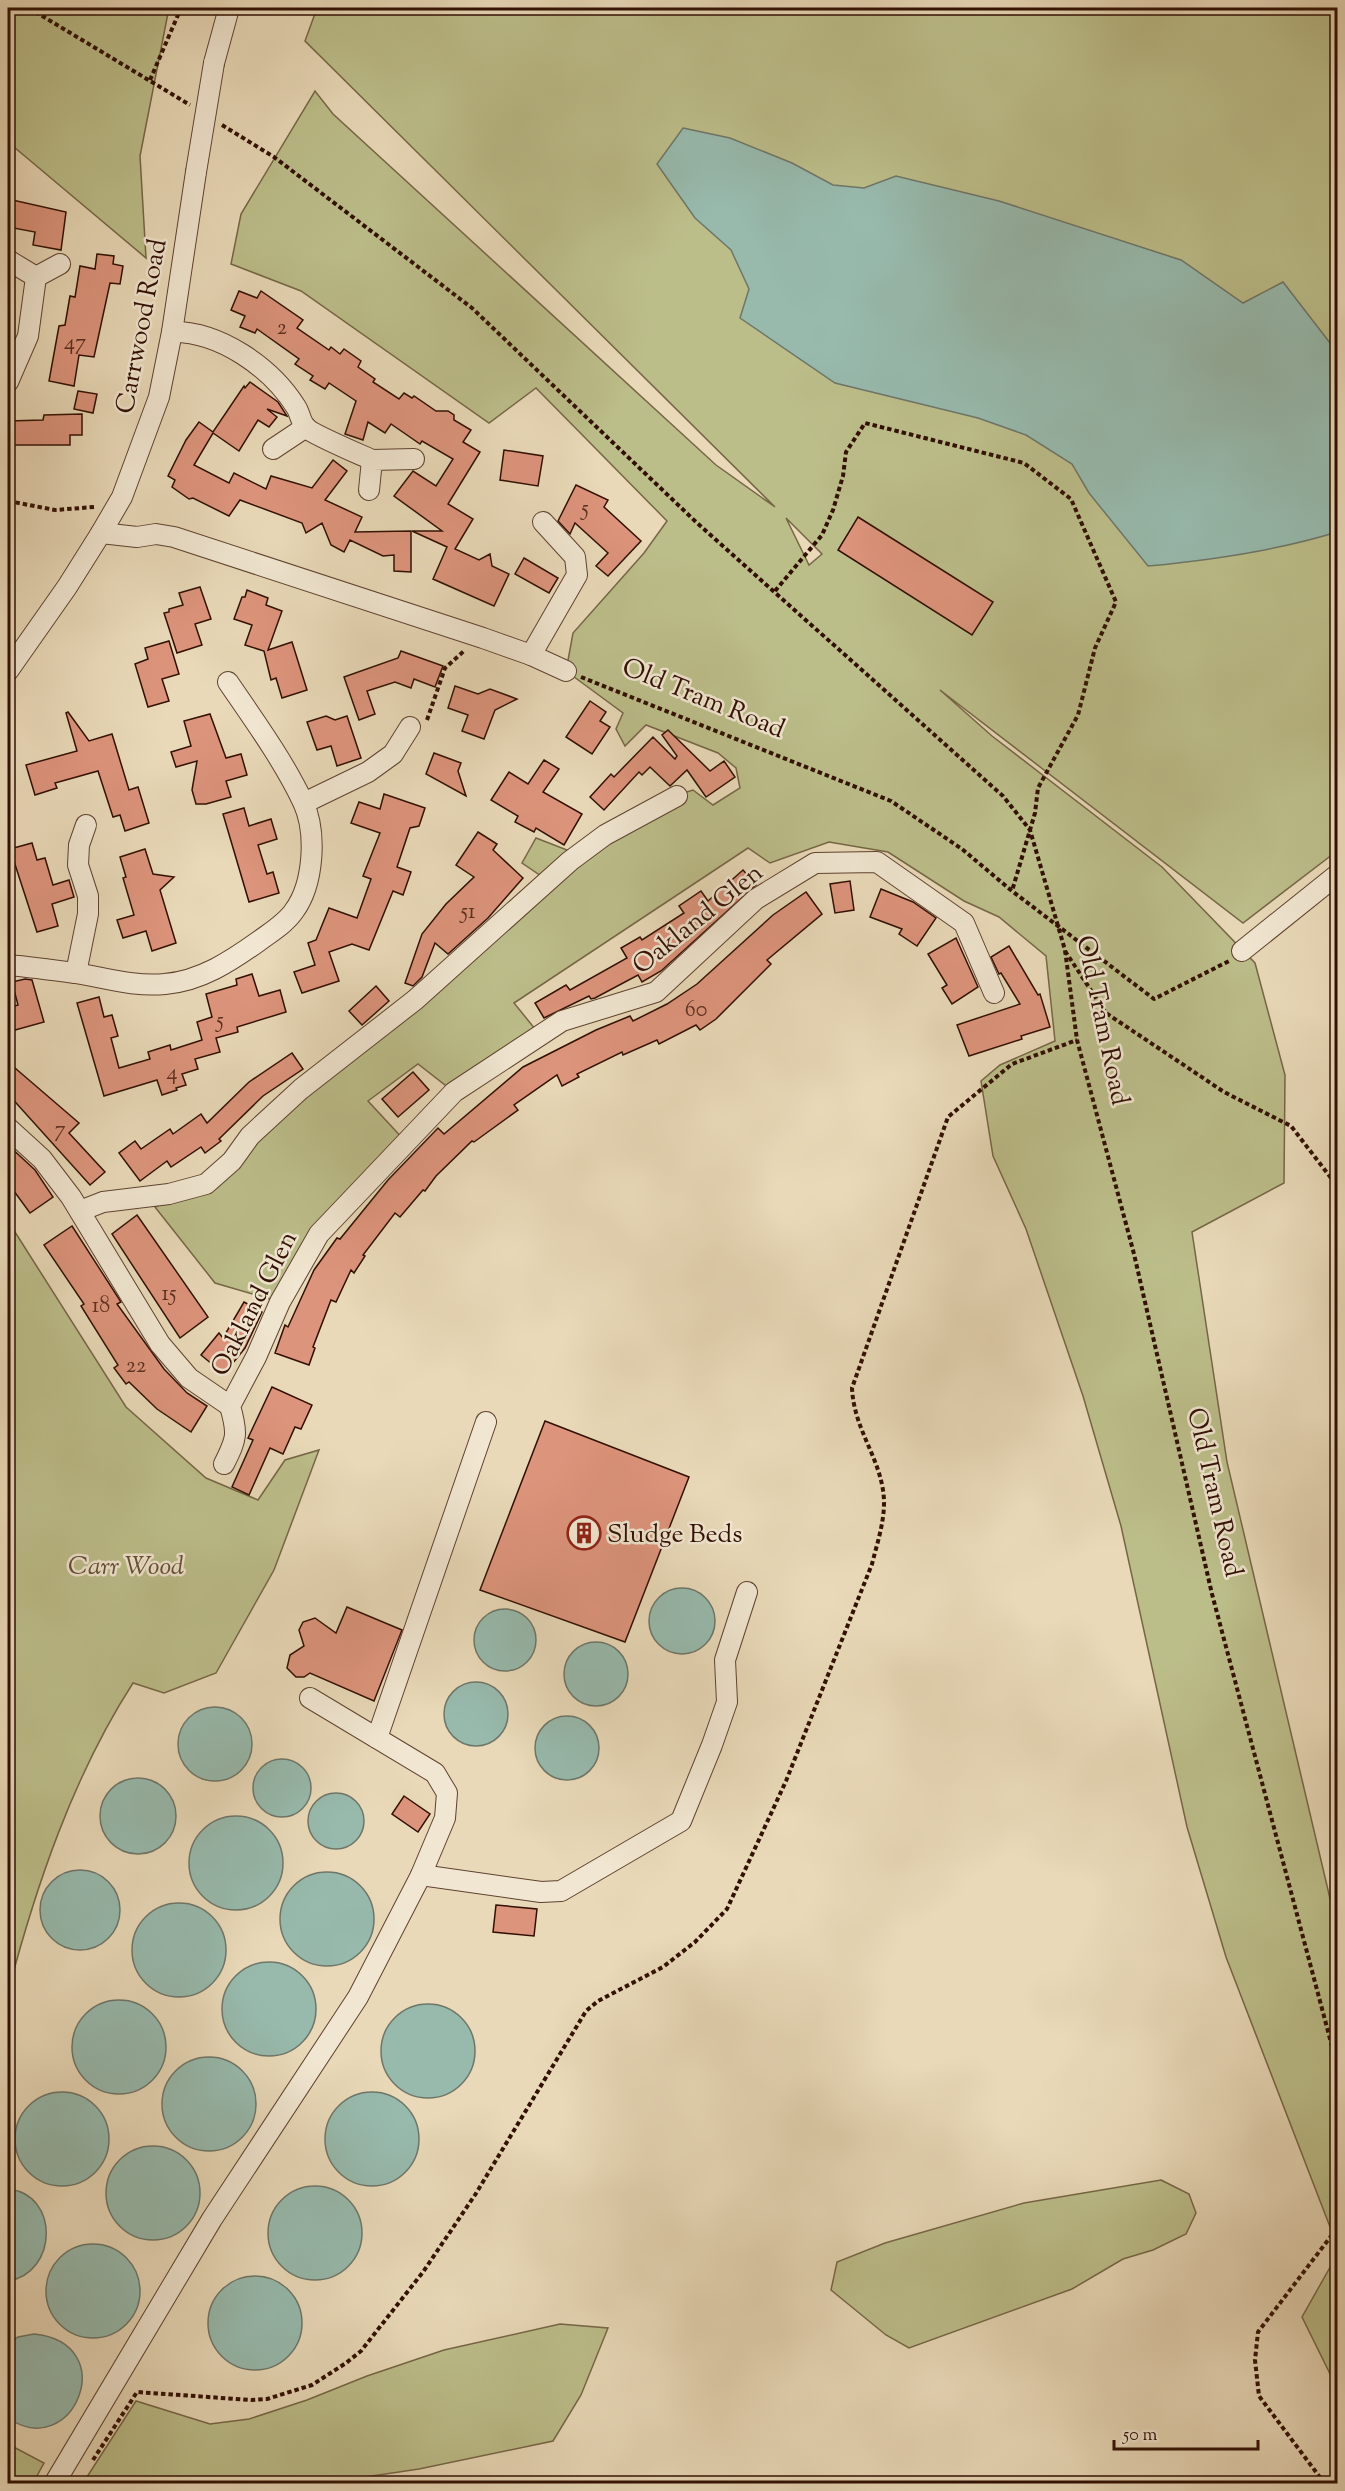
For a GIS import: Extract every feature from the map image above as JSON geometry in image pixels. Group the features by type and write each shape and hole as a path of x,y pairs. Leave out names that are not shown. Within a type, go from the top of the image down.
{"street":[{"name":"Carrwood Road","path":"8,671 67,587 122,497 159,397 172,332 214,63 229,8"},
{"path":"8,260 36,277"},
{"path":"36,277 60,264"},
{"path":"8,382 27,336 36,277"},
{"path":"172,332 189,331 214,339 254,363 297,407 306,427 372,460 414,459"},
{"path":"273,449 306,427"},
{"path":"369,490 372,460"},
{"path":"531,655 577,575 575,557 543,522"},
{"path":"101,533 137,537 156,534 174,537 483,638 531,655 566,671"},
{"path":"8,965 76,973 132,985 167,984 209,971 235,958 273,931 294,911 309,878 312,837 304,804 263,733 228,682"},
{"path":"304,804 368,772 393,754 410,727"},
{"path":"80,1212 103,1202 170,1194 206,1184 232,1161 250,1136 301,1089 415,1000 570,861 605,835 677,795"},
{"path":"76,973 88,914 88,896 78,865 79,845 86,825"},
{"name":"Oakland Glen","path":"230,1406 256,1357 280,1302 320,1234 454,1092 562,1021 656,992 756,899 815,863 877,862 964,923 994,993"},
{"path":"1246,948 1338,874"},
{"name":"Oakland Glen","path":"8,1128 42,1159 80,1212 160,1344 189,1378 230,1406 235,1424 235,1442 224,1464"},
{"path":"377,1738 486,1422"},
{"path":"420,1875 541,1892 561,1891 681,1821 727,1702 725,1660 747,1592"},
{"path":"57,2478 212,2219 358,1997 420,1875 445,1818 447,1792 435,1773 310,1698"}],"path":[{"path":"29,8 198,109"},
{"path":"150,80 181,8"},
{"path":"217,121 274,157 472,308 696,522 1003,796 1030,830 1055,922 1154,999 1222,967 1240,950 1246,948"},
{"path":"775,591 822,535 833,510 843,476 846,452 865,423 1024,462 1071,499 1116,602 1095,648 1078,715 1038,788 1035,813 1012,891"},
{"path":"8,501 55,510 94,507"},
{"path":"410,727 428,720 445,668 467,647 483,638"},
{"name":"Old Tram Road","path":"566,671 891,801 962,849 1012,891 1055,922 1065,950 1077,1040 1134,1254 1212,1594 1338,2069"},
{"path":"1065,950 1106,1013 1224,1092 1291,1126 1338,1187"},
{"path":"1012,1064 1077,1040"},
{"path":"1325,2484 1259,2396 1255,2360 1258,2332 1338,2227"}],"green space":[{"path":"8,8 169,8 140,156 146,258 8,142"},
{"path":"317,8 1337,8 1337,851 1243,923 940,690 992,736 1162,867 1255,963 1285,1075 1284,1183 1192,1232 1227,1462 1337,1928 1337,2245 1226,1957 1187,1827 1121,1526 1083,1396 1026,1229 993,1156 981,1081 1000,1065 1055,1041 1046,956 999,917 964,901 888,852 829,842 770,863 748,848 514,1003 540,1035 454,1092 418,1064 368,1101 406,1142 319,1234 280,1302 215,1283 155,1207 206,1184 547,880 522,863 536,838 572,852 677,795 693,790 713,805 740,788 736,768 718,753 646,725 625,746 616,729 623,713 566,671 573,633 644,553 667,521 536,388 489,423 301,291 231,264 241,214 315,91 333,114 716,465 775,507 305,41","holes":["786,518 822,554 809,565"]},
{"name":"Carr Wood","path":"8,1221 126,1407 206,1478 258,1500 285,1460 319,1450 274,1570 216,1673 164,1693 133,1683 112,1719 74,1794 58,1833 31,1912 8,1992"},
{"path":"1161,2180 1189,2194 1196,2213 1186,2234 1153,2250 1123,2259 1072,2289 909,2348 886,2335 831,2290 837,2262 885,2243 1024,2203"},
{"path":"1337,2255 1337,2388 1302,2317"},
{"path":"560,2324 608,2328 581,2395 553,2441 419,2469 325,2483 83,2483 136,2401 210,2424 249,2419 444,2350"},
{"path":"8,2444 44,2463 33,2483 8,2483"}],"shaded area":[{"path":"683,128 730,138 792,163 833,185 864,188 896,176 999,201 1181,260 1243,303 1283,282 1337,352 1337,532 1244,554 1148,566 1089,493 1072,464 1026,435 978,418 835,383 740,318 749,289 731,250 695,218 657,164"},
{"path":"682,1588 694,1591 705,1598 712,1609 715,1621 712,1633 705,1644 694,1651 682,1654 670,1651 659,1644 652,1633 649,1621 652,1609 659,1598 670,1591"},
{"path":"505,1609 517,1611 527,1618 534,1628 536,1640 534,1652 527,1662 517,1669 505,1671 493,1669 483,1662 476,1652 474,1640 476,1628 483,1618 493,1611"},
{"path":"596,1642 614,1647 619,1651 623,1656 628,1674 623,1692 619,1697 614,1701 596,1706 578,1701 573,1697 569,1692 564,1674 569,1656 573,1651 578,1647"},
{"path":"476,1682 499,1691 508,1714 499,1737 476,1746 453,1737 444,1714 453,1691"},
{"path":"208,1707 222,1707 236,1713 246,1723 252,1737 250,1758 236,1775 222,1781 208,1781 194,1775 184,1765 178,1751 178,1737 184,1723 194,1713"},
{"path":"567,1716 590,1725 599,1748 590,1771 567,1780 544,1771 535,1748 544,1725"},
{"path":"282,1759 298,1764 306,1772 311,1788 306,1804 298,1812 282,1817 266,1812 258,1804 253,1788 258,1772 266,1764"},
{"path":"138,1778 153,1781 165,1789 173,1801 176,1816 173,1831 165,1843 153,1851 138,1854 123,1851 111,1843 103,1831 100,1816 103,1801 111,1789 123,1781"},
{"path":"330,1793 342,1793 352,1797 360,1805 364,1821 360,1837 352,1845 342,1849 330,1849 320,1845 312,1837 308,1827 308,1815 312,1805 320,1797"},
{"path":"236,1816 254,1820 269,1830 279,1845 283,1863 279,1881 269,1896 254,1906 236,1910 218,1906 203,1896 193,1881 189,1863 193,1845 203,1830 218,1820"},
{"path":"80,1870 95,1873 108,1882 117,1895 120,1910 117,1925 108,1938 95,1947 80,1950 65,1947 52,1938 43,1925 40,1910 43,1895 52,1882 65,1873"},
{"path":"327,1872 345,1876 360,1886 370,1901 374,1919 370,1937 360,1952 345,1962 327,1966 309,1962 294,1952 284,1937 280,1919 284,1901 294,1886 309,1876"},
{"path":"179,1903 197,1907 212,1917 222,1932 226,1950 222,1968 212,1983 197,1993 179,1997 161,1993 146,1983 136,1968 132,1950 136,1932 146,1917 161,1907"},
{"path":"269,1962 287,1966 302,1976 312,1991 316,2009 312,2027 302,2042 287,2052 269,2056 251,2052 236,2042 226,2027 222,2009 226,1991 236,1976 251,1966"},
{"path":"119,2000 137,2004 152,2014 162,2029 166,2047 162,2065 152,2080 137,2090 119,2094 101,2090 86,2080 76,2065 72,2047 76,2029 86,2014 101,2004"},
{"path":"428,2004 446,2008 461,2018 471,2033 475,2051 471,2069 461,2084 446,2094 428,2098 410,2094 395,2084 385,2069 381,2051 385,2033 395,2018 410,2008"},
{"path":"209,2057 227,2061 242,2071 252,2086 256,2104 252,2122 242,2137 227,2147 209,2151 191,2147 176,2137 166,2122 162,2104 166,2086 176,2071 191,2061"},
{"path":"62,2092 80,2096 95,2106 105,2121 109,2139 105,2157 95,2172 80,2182 62,2186 44,2182 29,2172 19,2157 15,2139 19,2121 29,2106 44,2096"},
{"path":"372,2092 390,2096 405,2106 415,2121 419,2139 415,2157 405,2172 390,2182 372,2186 354,2182 339,2172 329,2157 325,2139 329,2121 339,2106 354,2096"},
{"path":"153,2146 171,2150 186,2160 196,2175 200,2193 196,2211 186,2226 171,2236 153,2240 135,2236 120,2226 110,2211 106,2193 110,2175 120,2160 135,2150"},
{"path":"315,2186 333,2190 348,2200 358,2215 362,2233 358,2251 348,2266 333,2276 315,2280 297,2276 282,2266 272,2251 268,2233 272,2215 282,2200 297,2190"},
{"path":"8,2189 25,2194 37,2204 44,2218 46,2234 44,2250 36,2264 24,2275 8,2281"},
{"path":"93,2244 111,2248 126,2258 136,2273 140,2291 136,2309 126,2324 111,2334 93,2338 75,2334 60,2324 50,2309 46,2291 50,2273 60,2258 75,2248"},
{"path":"255,2276 273,2280 288,2290 298,2305 302,2323 298,2341 288,2356 273,2366 255,2370 237,2366 222,2356 212,2341 208,2323 212,2305 222,2290 237,2280"},
{"path":"34,2334 61,2342 77,2357 82,2376 79,2396 68,2414 52,2425 31,2428 8,2418 8,2344 18,2337"}],"building":[{"path":"8,199 66,212 61,250 33,245 35,232 8,227"},
{"path":"97,254 114,256 113,264 123,266 120,284 110,283 94,357 79,355 74,386 49,381 59,326 65,325 70,296 75,297 80,266 95,269"},
{"path":"239,291 257,298 261,291 303,320 297,328 329,350 331,347 340,354 344,349 361,361 358,367 375,379 373,382 399,399 404,393 412,398 414,396 436,411 448,411 454,415 454,420 471,430 463,442 480,452 448,504 473,519 455,549 479,560 490,554 492,566 509,574 494,606 433,579 447,547 412,531 442,531 394,496 413,471 436,486 453,459 422,441 420,444 391,424 385,433 368,422 363,440 345,434 356,401 329,383 325,389 310,380 313,376 295,364 299,359 257,329 255,333 240,327 245,316 231,310"},
{"path":"250,382 278,402 287,416 267,409 277,417 269,427 258,420 239,451 213,433 194,465 229,483 234,473 266,489 271,476 312,488 333,460 347,471 325,500 362,517 355,532 411,531 411,572 394,571 394,555 383,556 350,540 344,552 331,545 322,523 306,533 302,523 240,500 229,516 193,498 189,499 172,487 175,480 168,476 186,440 199,422 213,432 244,386 245,388"},
{"path":"78,391 97,394 93,413 74,409"},
{"path":"82,414 82,435 70,435 70,445 8,445 8,421 43,420 44,415"},
{"path":"504,450 543,456 538,486 500,480"},
{"path":"576,485 608,500 604,507 641,541 608,576 596,566 608,553 575,523 570,534 558,521"},
{"path":"858,517 993,602 972,635 838,550"},
{"path":"524,558 558,578 549,593 515,574"},
{"path":"200,587 211,619 195,624 202,645 177,653 164,613 183,605 179,593"},
{"path":"247,590 268,598 266,605 282,611 268,650 292,642 307,690 282,698 276,678 271,680 264,651 245,645 252,625 234,619"},
{"path":"169,641 179,674 162,679 169,701 148,707 135,664 148,659 145,648"},
{"path":"401,651 443,666 435,687 414,679 411,688 395,682 367,691 375,714 359,720 344,677 398,658"},
{"path":"455,686 478,694 490,689 517,699 495,710 484,739 462,731 468,715 448,708"},
{"path":"590,701 606,712 600,721 610,727 592,754 566,737"},
{"path":"68,712 89,741 112,734 129,790 138,787 149,823 125,831 120,815 113,817 98,771 55,783 57,788 35,795 26,765 77,751 66,713"},
{"path":"210,714 226,758 241,754 247,775 226,781 231,797 206,804 196,804 192,790 197,761 176,767 171,752 191,746 184,721"},
{"path":"326,716 335,720 347,716 361,758 337,766 331,746 317,750 307,722"},
{"path":"668,730 710,771 724,761 735,777 706,797 687,770 670,786 650,767 642,775 639,772 604,810 590,797 611,774 614,777 653,737 675,759 677,756 662,735"},
{"path":"434,753 461,763 458,771 466,796 426,774"},
{"path":"544,760 559,769 543,792 582,814 564,845 536,828 534,832 515,822 518,816 491,800 509,772 528,784"},
{"path":"384,794 425,808 419,826 410,828 397,867 411,872 403,895 393,891 369,950 352,944 329,952 339,981 302,993 294,972 315,965 308,943 316,940 329,908 357,918 371,879 363,876 380,833 351,823 359,802 380,809"},
{"path":"244,808 249,826 271,819 277,839 258,845 267,874 273,872 279,893 249,902 223,814"},
{"path":"478,832 497,844 493,850 523,878 488,918 448,954 435,943 422,977 413,986 405,983 422,934 446,904 474,877 456,865"},
{"path":"32,843 37,860 45,858 53,885 69,880 74,897 52,904 58,926 37,932 10,849"},
{"path":"145,849 153,874 174,877 160,890 176,943 152,951 146,931 123,938 117,920 134,915 123,878 126,877 120,857"},
{"path":"743,870 756,885 661,971 642,982 638,975 595,998 591,999 589,996 544,1018 535,1003 566,985 570,990 627,958 621,948 640,937 642,940 684,913 679,906 701,891 708,901"},
{"path":"850,881 854,910 835,913 830,884"},
{"path":"881,889 913,902 936,918 917,946 899,934 902,929 870,917"},
{"path":"806,892 822,914 767,960 771,964 716,1019 700,1030 696,1025 659,1044 657,1040 623,1055 622,1052 577,1074 579,1077 562,1086 557,1075 514,1105 518,1110 474,1142 472,1141 436,1176 400,1217 395,1213 363,1255 365,1256 354,1273 351,1270 336,1302 331,1300 313,1347 315,1348 309,1365 275,1353 285,1325 288,1327 314,1270 337,1238 340,1239 388,1180 438,1128 444,1134 523,1067 596,1030 630,1016 633,1021 667,1004 697,984 773,915"},
{"path":"956,938 978,987 952,1004 942,988 947,985 928,954"},
{"path":"1009,946 1038,995 1040,994 1050,1027 1021,1036 1022,1039 969,1056 957,1025 1020,1004 1001,973 999,974 991,957"},
{"path":"252,974 259,996 280,990 286,1012 237,1027 238,1032 216,1038 220,1052 195,1059 198,1069 182,1074 186,1085 176,1088 177,1090 162,1095 157,1080 104,1096 77,1003 99,997 104,1017 112,1015 118,1036 111,1038 119,1068 150,1059 148,1052 170,1045 171,1050 202,1040 197,1022 212,1017 206,994 237,985 236,979"},
{"path":"32,980 44,1022 8,1032 8,1008 18,1005 12,982"},
{"path":"376,986 389,1001 362,1025 349,1011"},
{"path":"292,1053 303,1069 263,1096 219,1139 221,1141 205,1153 201,1147 171,1167 167,1161 140,1181 119,1153 135,1141 141,1149 170,1129 173,1134 201,1114 207,1123 249,1082"},
{"path":"8,1062 79,1123 69,1133 105,1172 90,1185 8,1094"},
{"path":"413,1072 429,1090 398,1117 382,1099"},
{"path":"8,1145 35,1170 53,1197 30,1213 8,1183"},
{"path":"137,1215 208,1317 180,1338 112,1234"},
{"path":"72,1226 121,1302 117,1304 164,1369 187,1393 207,1406 191,1432 157,1409 129,1382 126,1384 114,1368 118,1365 81,1306 84,1304 44,1245"},
{"path":"244,1302 262,1312 245,1348 224,1374 201,1355 219,1333 223,1338"},
{"path":"272,1387 312,1405 301,1429 295,1427 283,1454 270,1448 249,1495 232,1487 253,1440 248,1438"},
{"name":"Sludge Beds","path":"545,1421 689,1477 625,1642 480,1590"},
{"path":"347,1607 402,1630 374,1701 310,1673 304,1677 296,1677 287,1668 290,1655 304,1646 299,1630 303,1622 315,1618 336,1633"},
{"path":"404,1796 430,1814 418,1832 392,1814"},
{"path":"496,1905 537,1909 534,1936 493,1932"}],"place":[{"name":"Sludge Beds","path":"584,1533"}]}
